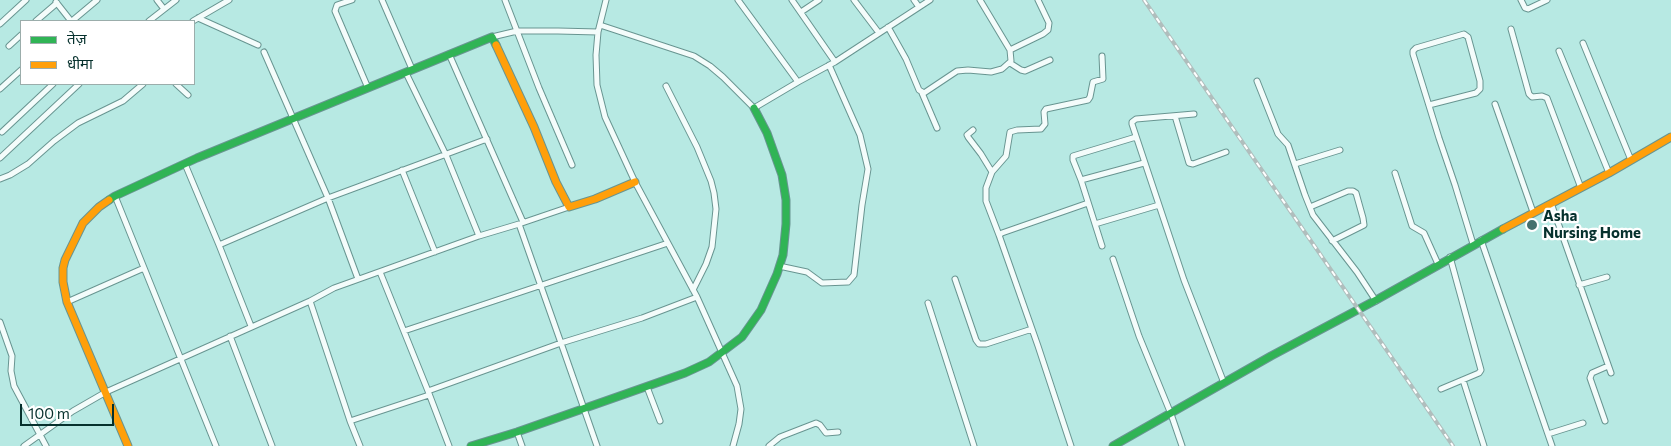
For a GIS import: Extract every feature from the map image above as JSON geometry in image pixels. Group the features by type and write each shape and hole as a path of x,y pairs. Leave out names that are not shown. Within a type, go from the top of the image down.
{"street":[{"path":"0,24 26,0"},
{"path":"73,20 98,0"},
{"path":"157,0 164,9"},
{"path":"150,20 176,0"},
{"path":"195,20 229,0"},
{"path":"352,0 337,5 335,11 368,88"},
{"path":"382,0 409,71 479,236"},
{"path":"505,0 572,164"},
{"path":"606,0 598,32 596,75 603,110 614,139 697,297 737,386 741,404 739,424 733,446"},
{"path":"738,0 798,82"},
{"path":"792,0 835,62"},
{"path":"801,12 819,0"},
{"path":"854,0 879,33"},
{"path":"914,0 919,7"},
{"path":"754,108 835,62 930,0"},
{"path":"922,93 957,71 991,72 1002,69 1010,63 1012,58 1010,50 980,0"},
{"path":"1010,50 1048,30 1049,24 1038,0"},
{"path":"1521,0 1525,8 1528,9 1547,0"},
{"path":"37,20 56,1 71,20"},
{"path":"195,20 258,45"},
{"path":"471,446 700,367 723,352 748,330 764,303 779,266 786,224 786,200 782,175 777,160 762,120 754,108 723,77 694,56 600,25"},
{"path":"888,27 906,59 937,128"},
{"path":"1511,29 1529,94 1532,97 1542,96 1547,98 1581,188"},
{"path":"128,446 67,302 63,282 62,268 72,242 83,223 99,206 115,196 184,164 492,37 517,32 598,32"},
{"path":"1429,105 1476,93 1480,90 1480,81 1468,37 1464,34 1416,48 1413,51 1429,105 1473,244"},
{"path":"9,46 20,36"},
{"path":"492,37 534,127 556,182 569,207"},
{"path":"1583,43 1631,160"},
{"path":"1559,51 1609,173"},
{"path":"264,52 328,198 358,279"},
{"path":"450,54 521,223 539,285 597,446"},
{"path":"1071,446 1032,329 986,201 986,188 992,172 1006,156 1009,136 1012,130 1041,129 1044,126 1044,112 1046,109 1088,100 1093,82 1103,79 1102,56"},
{"path":"1010,63 1025,71 1050,60"},
{"path":"779,266 807,272 822,283 848,282 854,275 868,168 860,135 829,65"},
{"path":"0,89 20,71"},
{"path":"1257,80 1278,134 1288,145 1310,207 1332,241 1354,267 1376,300"},
{"path":"2,132 52,85"},
{"path":"0,158 78,85"},
{"path":"0,179 28,164 78,123 123,101 142,85"},
{"path":"177,85 188,94"},
{"path":"666,86 696,147 711,181 714,193 716,209 712,247 693,290"},
{"path":"1495,104 1533,212"},
{"path":"1194,114 1133,120 1132,124 1184,280 1224,383"},
{"path":"1176,116 1189,163 1193,164 1226,152"},
{"path":"973,130 967,135 992,172"},
{"path":"1102,246 1081,180 1072,160 1073,156 1136,137"},
{"path":"1112,446 1357,308 1376,300 1473,244 1609,173 1671,137"},
{"path":"219,245 328,198 487,139"},
{"path":"1295,164 1340,150"},
{"path":"1081,180 1144,163"},
{"path":"184,164 251,326"},
{"path":"402,170 435,252"},
{"path":"1395,173 1412,226 1424,233 1438,264"},
{"path":"24,446 73,411 106,392 334,288 479,236 602,196 636,182"},
{"path":"1310,207 1348,191 1356,193 1364,225 1332,241"},
{"path":"115,196 216,446"},
{"path":"999,235 1088,203"},
{"path":"1551,203 1611,372"},
{"path":"1095,224 1159,205"},
{"path":"1481,240 1552,446"},
{"path":"404,331 668,242"},
{"path":"1441,389 1481,370 1450,258"},
{"path":"1114,260 1139,336 1182,446"},
{"path":"67,302 144,268"},
{"path":"380,272 449,446"},
{"path":"1579,285 1607,277"},
{"path":"956,279 979,344 986,344 1032,329"},
{"path":"350,421 561,343 642,318 697,297"},
{"path":"310,300 360,446"},
{"path":"928,303 974,446"},
{"path":"0,322 2,334 12,356 11,371 14,386 46,446"},
{"path":"230,336 272,446"},
{"path":"1605,421 1590,378 1592,373 1608,366"},
{"path":"1463,380 1484,446"},
{"path":"647,386 660,421"},
{"path":"769,446 780,437 816,423 820,425 826,434 838,432"},
{"path":"1548,434 1583,423"},
{"path":"516,432 522,446"}],"railway":[{"path":"1144,0 1453,446"}],"traffic: fast":[{"path":"109,200 197,158 492,37 496,45"},
{"path":"471,446 517,432 685,373 709,362 742,337 761,310 777,274 783,255 786,224 786,200 782,175 767,133 754,108"},
{"path":"1113,446 1271,356 1503,229"}],"traffic: slow":[{"path":"496,45 534,127 556,182 569,207 595,199 635,182"},
{"path":"1503,229 1609,173 1671,137"},
{"path":"109,200 83,223 65,260 63,282 67,302 128,446"}],"place":[{"name":"Asha Nursing Home","path":"1532,225"}]}
